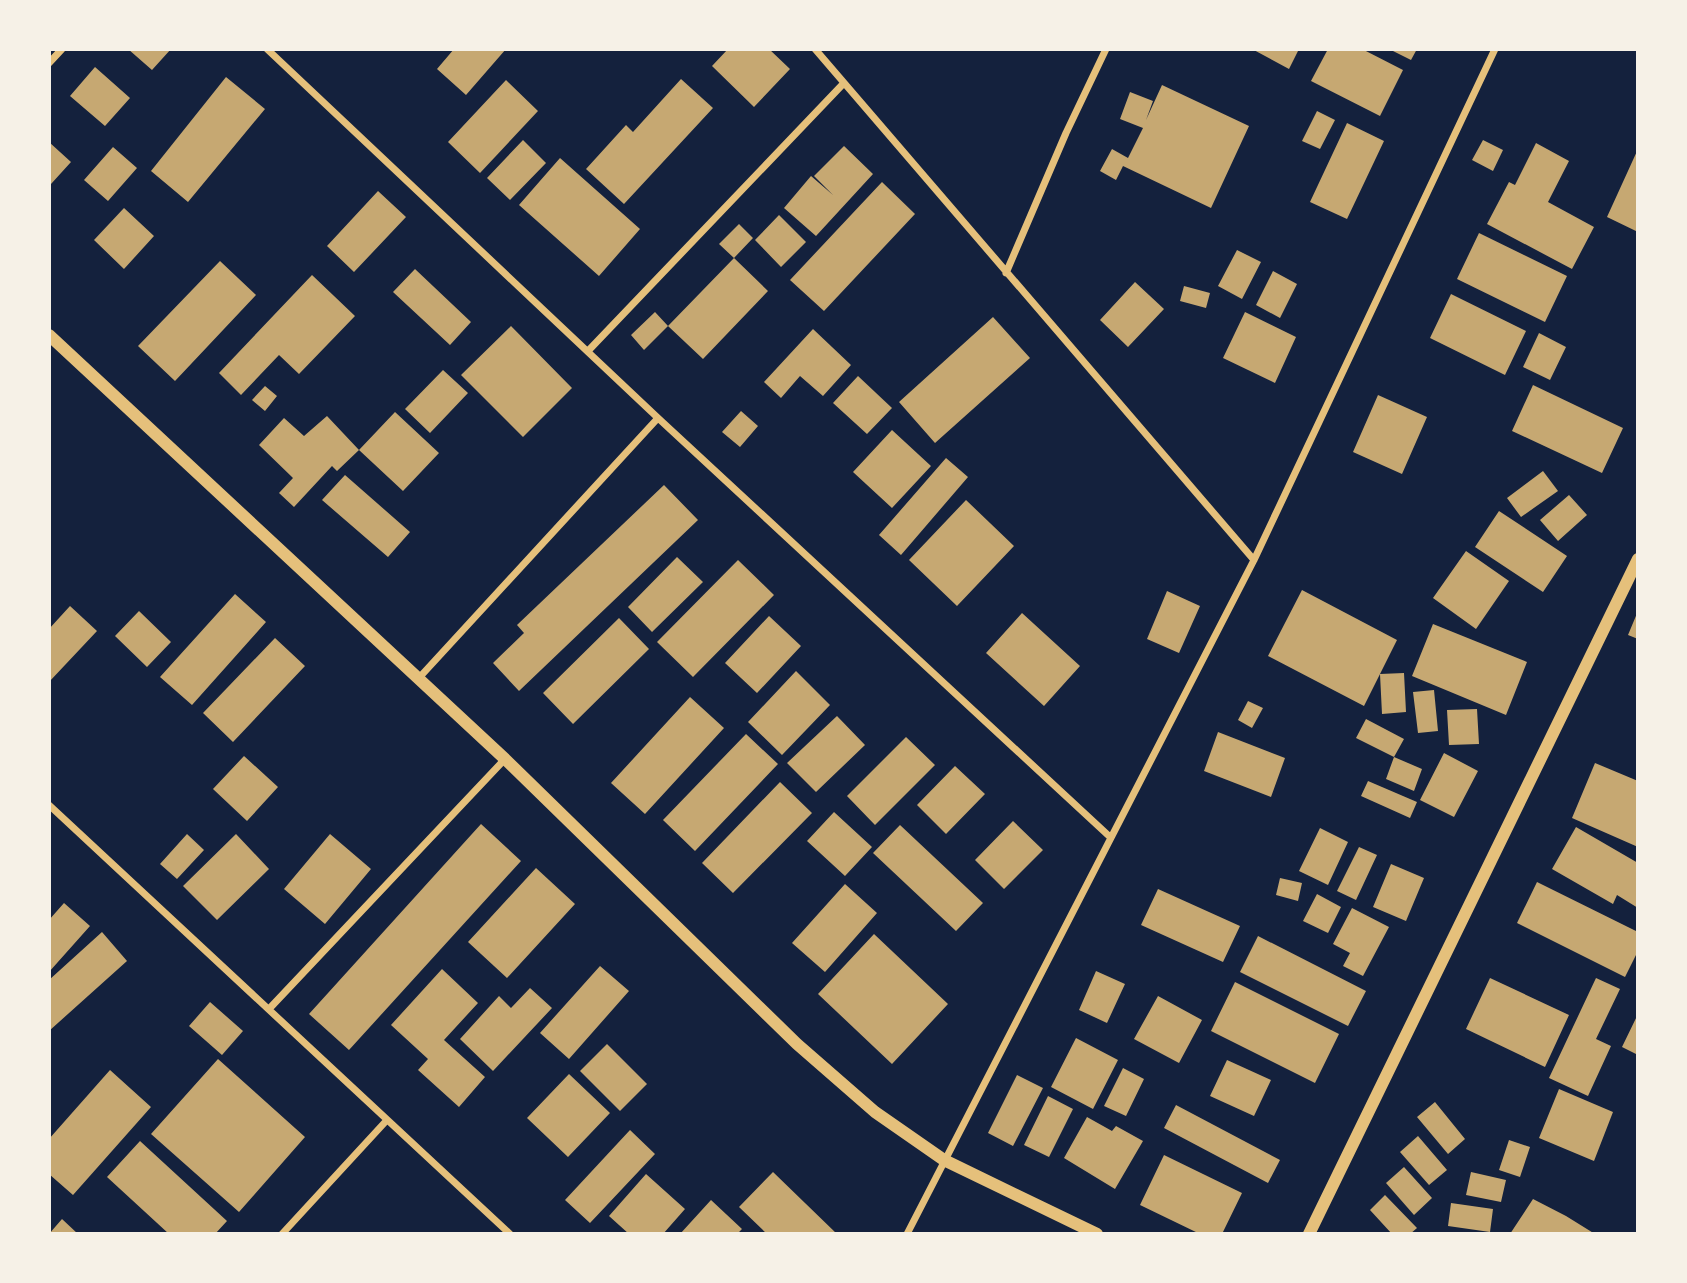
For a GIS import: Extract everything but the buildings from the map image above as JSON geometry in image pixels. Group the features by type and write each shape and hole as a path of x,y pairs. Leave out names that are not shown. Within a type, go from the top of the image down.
{"street":[{"path":"49,63 62,49"},
{"path":"267,49 658,418 1109,836"},
{"path":"815,49 1254,560"},
{"path":"1006,273 1066,133 1106,49"},
{"path":"907,1234 1109,836 1254,560 1495,49"},
{"path":"589,351 843,84"},
{"path":"49,335 505,759 797,1044 875,1112 944,1160 1097,1234"},
{"path":"418,679 658,418"},
{"path":"1308,1234 1638,559"},
{"path":"269,1009 505,759"},
{"path":"49,805 510,1234"},
{"path":"282,1234 387,1120"}]}
